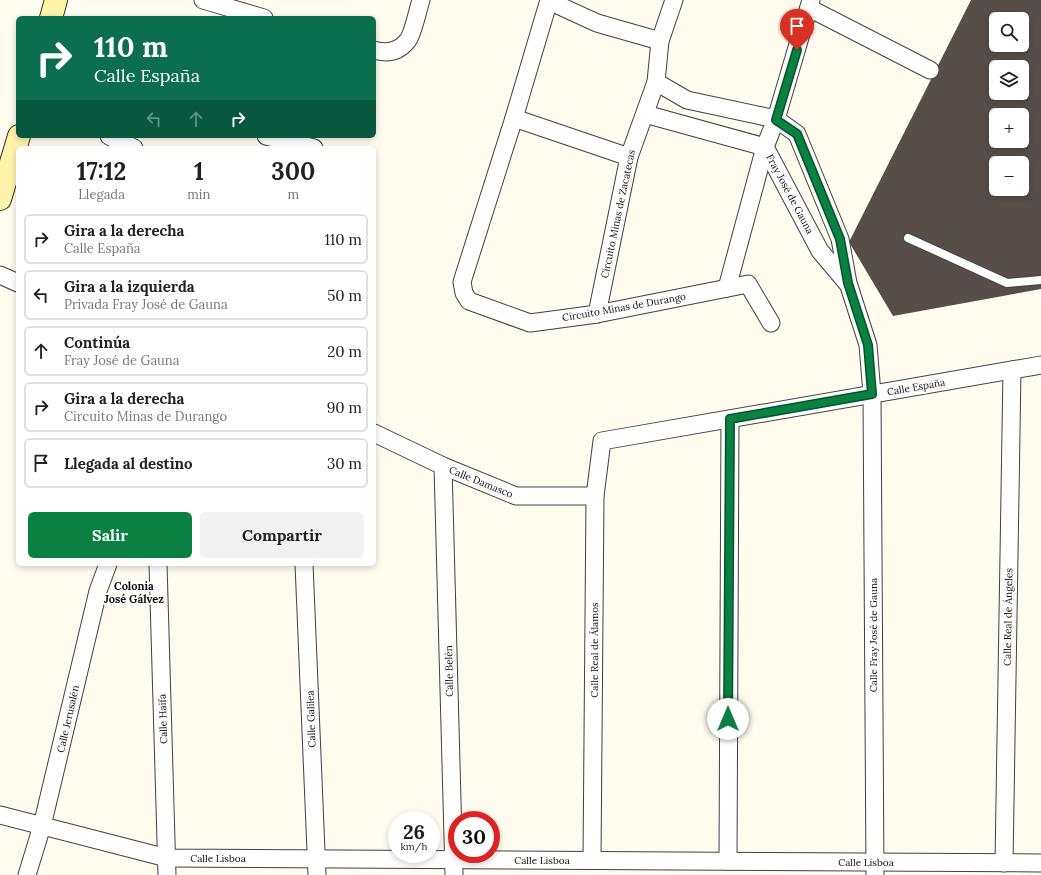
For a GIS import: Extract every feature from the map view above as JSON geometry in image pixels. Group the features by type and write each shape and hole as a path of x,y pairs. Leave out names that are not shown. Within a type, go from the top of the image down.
{"street":[{"path":"52,16 56,0"},
{"path":"203,0 257,16"},
{"path":"376,51 383,53 396,50 409,39 421,0"},
{"name":"Circuito Minas de Zacatecas","path":"597,314 628,157 656,82 660,42 674,0"},
{"path":"549,1 597,23 660,42"},
{"name":"Circuito Minas de Durango","path":"549,1 462,282 464,293 469,301 530,322 597,314 748,284 771,323"},
{"path":"727,288 766,147 776,120 810,4 930,70"},
{"name":"Fray José de Gauna","path":"656,82 687,100 776,120 797,134 840,239 848,283 868,345"},
{"name":"Fray José de Gauna","path":"645,114 766,147 820,251 848,283"},
{"path":"514,118 628,157"},
{"path":"0,199 18,138"},
{"path":"113,138 130,146"},
{"path":"274,138 306,146"},
{"path":"0,275 16,282"},
{"name":"Calle Fray José de Gauna","path":"868,345 872,394 875,868"},
{"name":"Calle España","path":"602,441 1041,365"},
{"name":"Calle Real de Ángeles","path":"1004,863 1012,370"},
{"path":"728,861 730,419"},
{"name":"Calle Damasco","path":"376,435 443,466 516,496 595,496"},
{"name":"Calle Real de Álamos","path":"592,860 595,496 602,441"},
{"name":"Calle Belén","path":"443,466 454,867"},
{"name":"Calle Jerusalén","path":"27,875 42,826 98,591 107,566"},
{"name":"Calle Haifa","path":"158,566 167,875"},
{"name":"Calle Galilea","path":"304,566 317,867"},
{"name":"Calle Lisboa","path":"0,815 167,858 317,867 454,867 592,860 728,861 875,868 1041,863"}],"lane":[{"path":"908,238 1008,283 1041,280"}],"building":[{"path":"971,0 1041,0 1041,289 893,316 849,242"}],"district":[{"name":"Colonia José Gálvez","path":"134,592"}],"route":[{"path":"728,719 730,419 872,394 868,345 848,283 840,239 797,134 776,120 797,50"}]}
